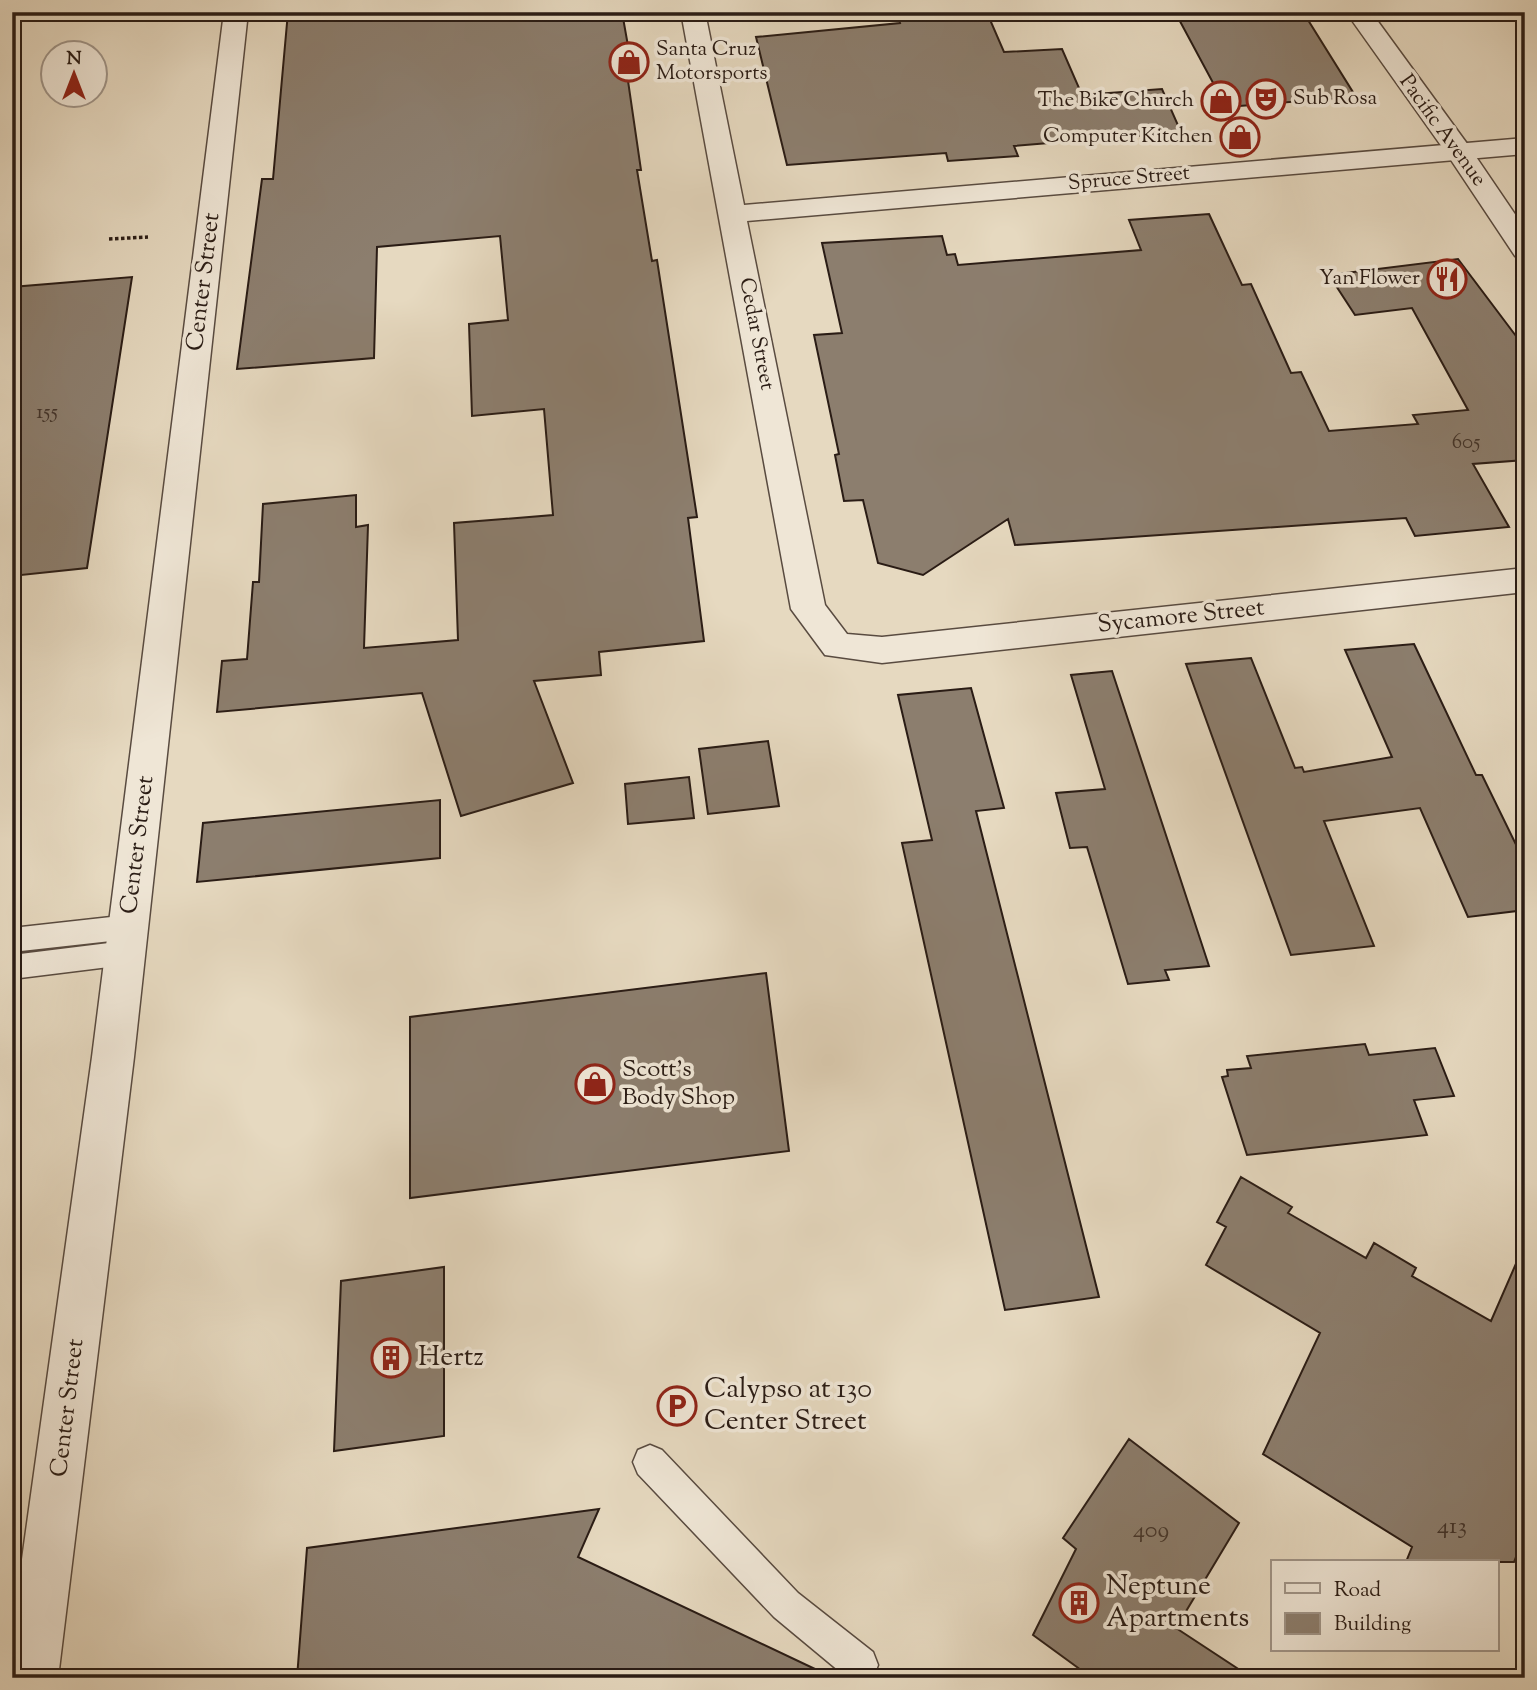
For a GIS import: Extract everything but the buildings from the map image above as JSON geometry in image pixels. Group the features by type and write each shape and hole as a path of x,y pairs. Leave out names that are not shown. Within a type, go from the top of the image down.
{"street":[{"name":"Center Street","path":"26,1672 127,940 236,12"},
{"name":"Cedar Street","path":"693,12 808,609 837,646"},
{"name":"Pacific Avenue","path":"1358,12 1459,151 1525,250"},
{"name":"Spruce Street","path":"733,214 1525,146"},
{"name":"Sycamore Street","path":"837,646 882,650 1525,580"}],"lane":[{"path":"12,940 127,940"},
{"path":"12,967 127,940"},
{"path":"650,1462 786,1605 860,1665 854,1678"}],"path":[{"path":"108,239 148,237"}],"place":[{"name":"Santa Cruz Motorsports","path":"629,62"},
{"name":"Sub Rosa","path":"1266,99"},
{"name":"The Bike Church","path":"1221,101"},
{"name":"Computer Kitchen","path":"1240,137"},
{"name":"Yan Flower","path":"1447,279"},
{"name":"Scott's Body Shop","path":"595,1084"},
{"name":"Hertz","path":"391,1358"},
{"name":"Calypso at 130 Center Street","path":"677,1406"},
{"name":"Neptune Apartments","path":"1079,1603"}]}
